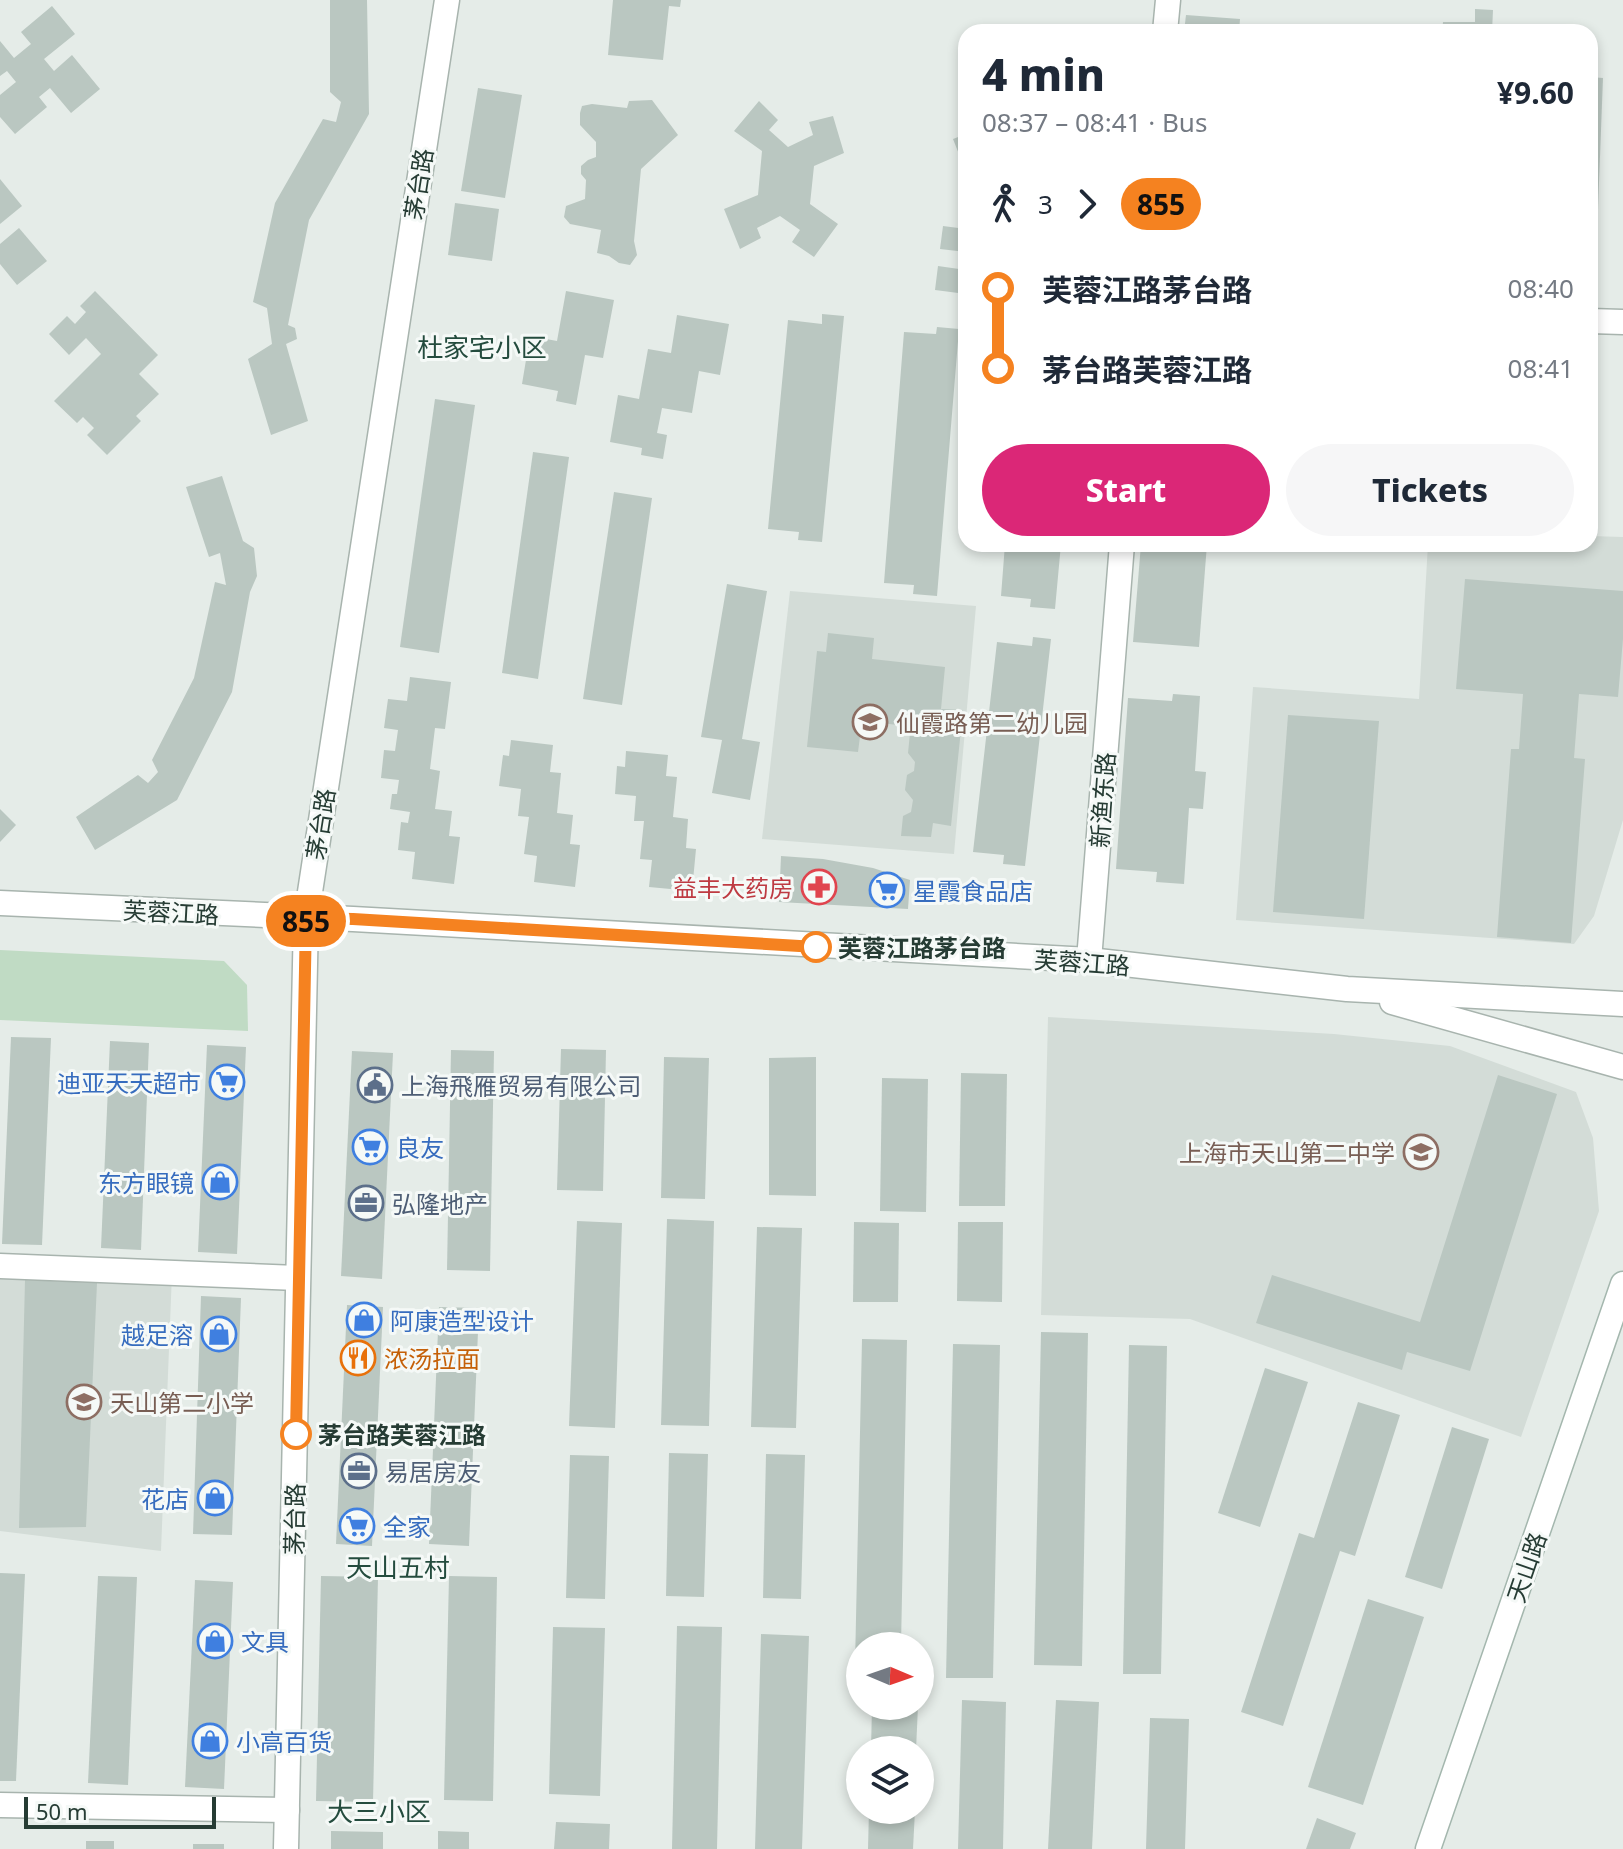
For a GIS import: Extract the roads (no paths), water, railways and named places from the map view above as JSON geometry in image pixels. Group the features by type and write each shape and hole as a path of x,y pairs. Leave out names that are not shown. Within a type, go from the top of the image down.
{"street":[{"name":"茅台路","path":"286,1849 306,918 447,0"},
{"path":"1166,24 1168,0"},
{"path":"1598,321 1623,322"},
{"name":"新渔东路","path":"1089,960 1121,552"},
{"name":"芙蓉江路","path":"0,903 368,919 1089,960 1347,989 1623,1004"},
{"name":"芙蓉江路","path":"1347,989 1623,1067"},
{"path":"0,1266 297,1278"},
{"name":"天山路","path":"1428,1849 1623,1284"},
{"path":"0,1805 287,1810"}],"place":[{"name":"仙霞路第二幼儿园","path":"870,722"},
{"name":"益丰大药房","path":"819,887"},
{"name":"星霞食品店","path":"887,890"},
{"name":"芙蓉江路茅台路","path":"816,947"},
{"name":"迪亚天天超市","path":"227,1082"},
{"name":"上海飛雁贸易有限公司","path":"375,1085"},
{"name":"良友","path":"370,1147"},
{"name":"上海市天山第二中学","path":"1421,1152"},
{"name":"东方眼镜","path":"220,1182"},
{"name":"弘隆地产","path":"366,1203"},
{"name":"阿康造型设计","path":"364,1320"},
{"name":"越足溶","path":"219,1334"},
{"name":"浓汤拉面","path":"358,1358"},
{"name":"天山第二小学","path":"84,1402"},
{"name":"茅台路芙蓉江路","path":"296,1434"},
{"name":"易居房友","path":"359,1471"},
{"name":"花店","path":"215,1498"},
{"name":"全家","path":"357,1526"},
{"name":"文具","path":"215,1641"},
{"name":"小高百货","path":"210,1741"}],"district":[{"name":"杜家宅小区","path":"482,347"},
{"name":"天山五村","path":"398,1567"},
{"name":"大三小区","path":"379,1811"}]}
